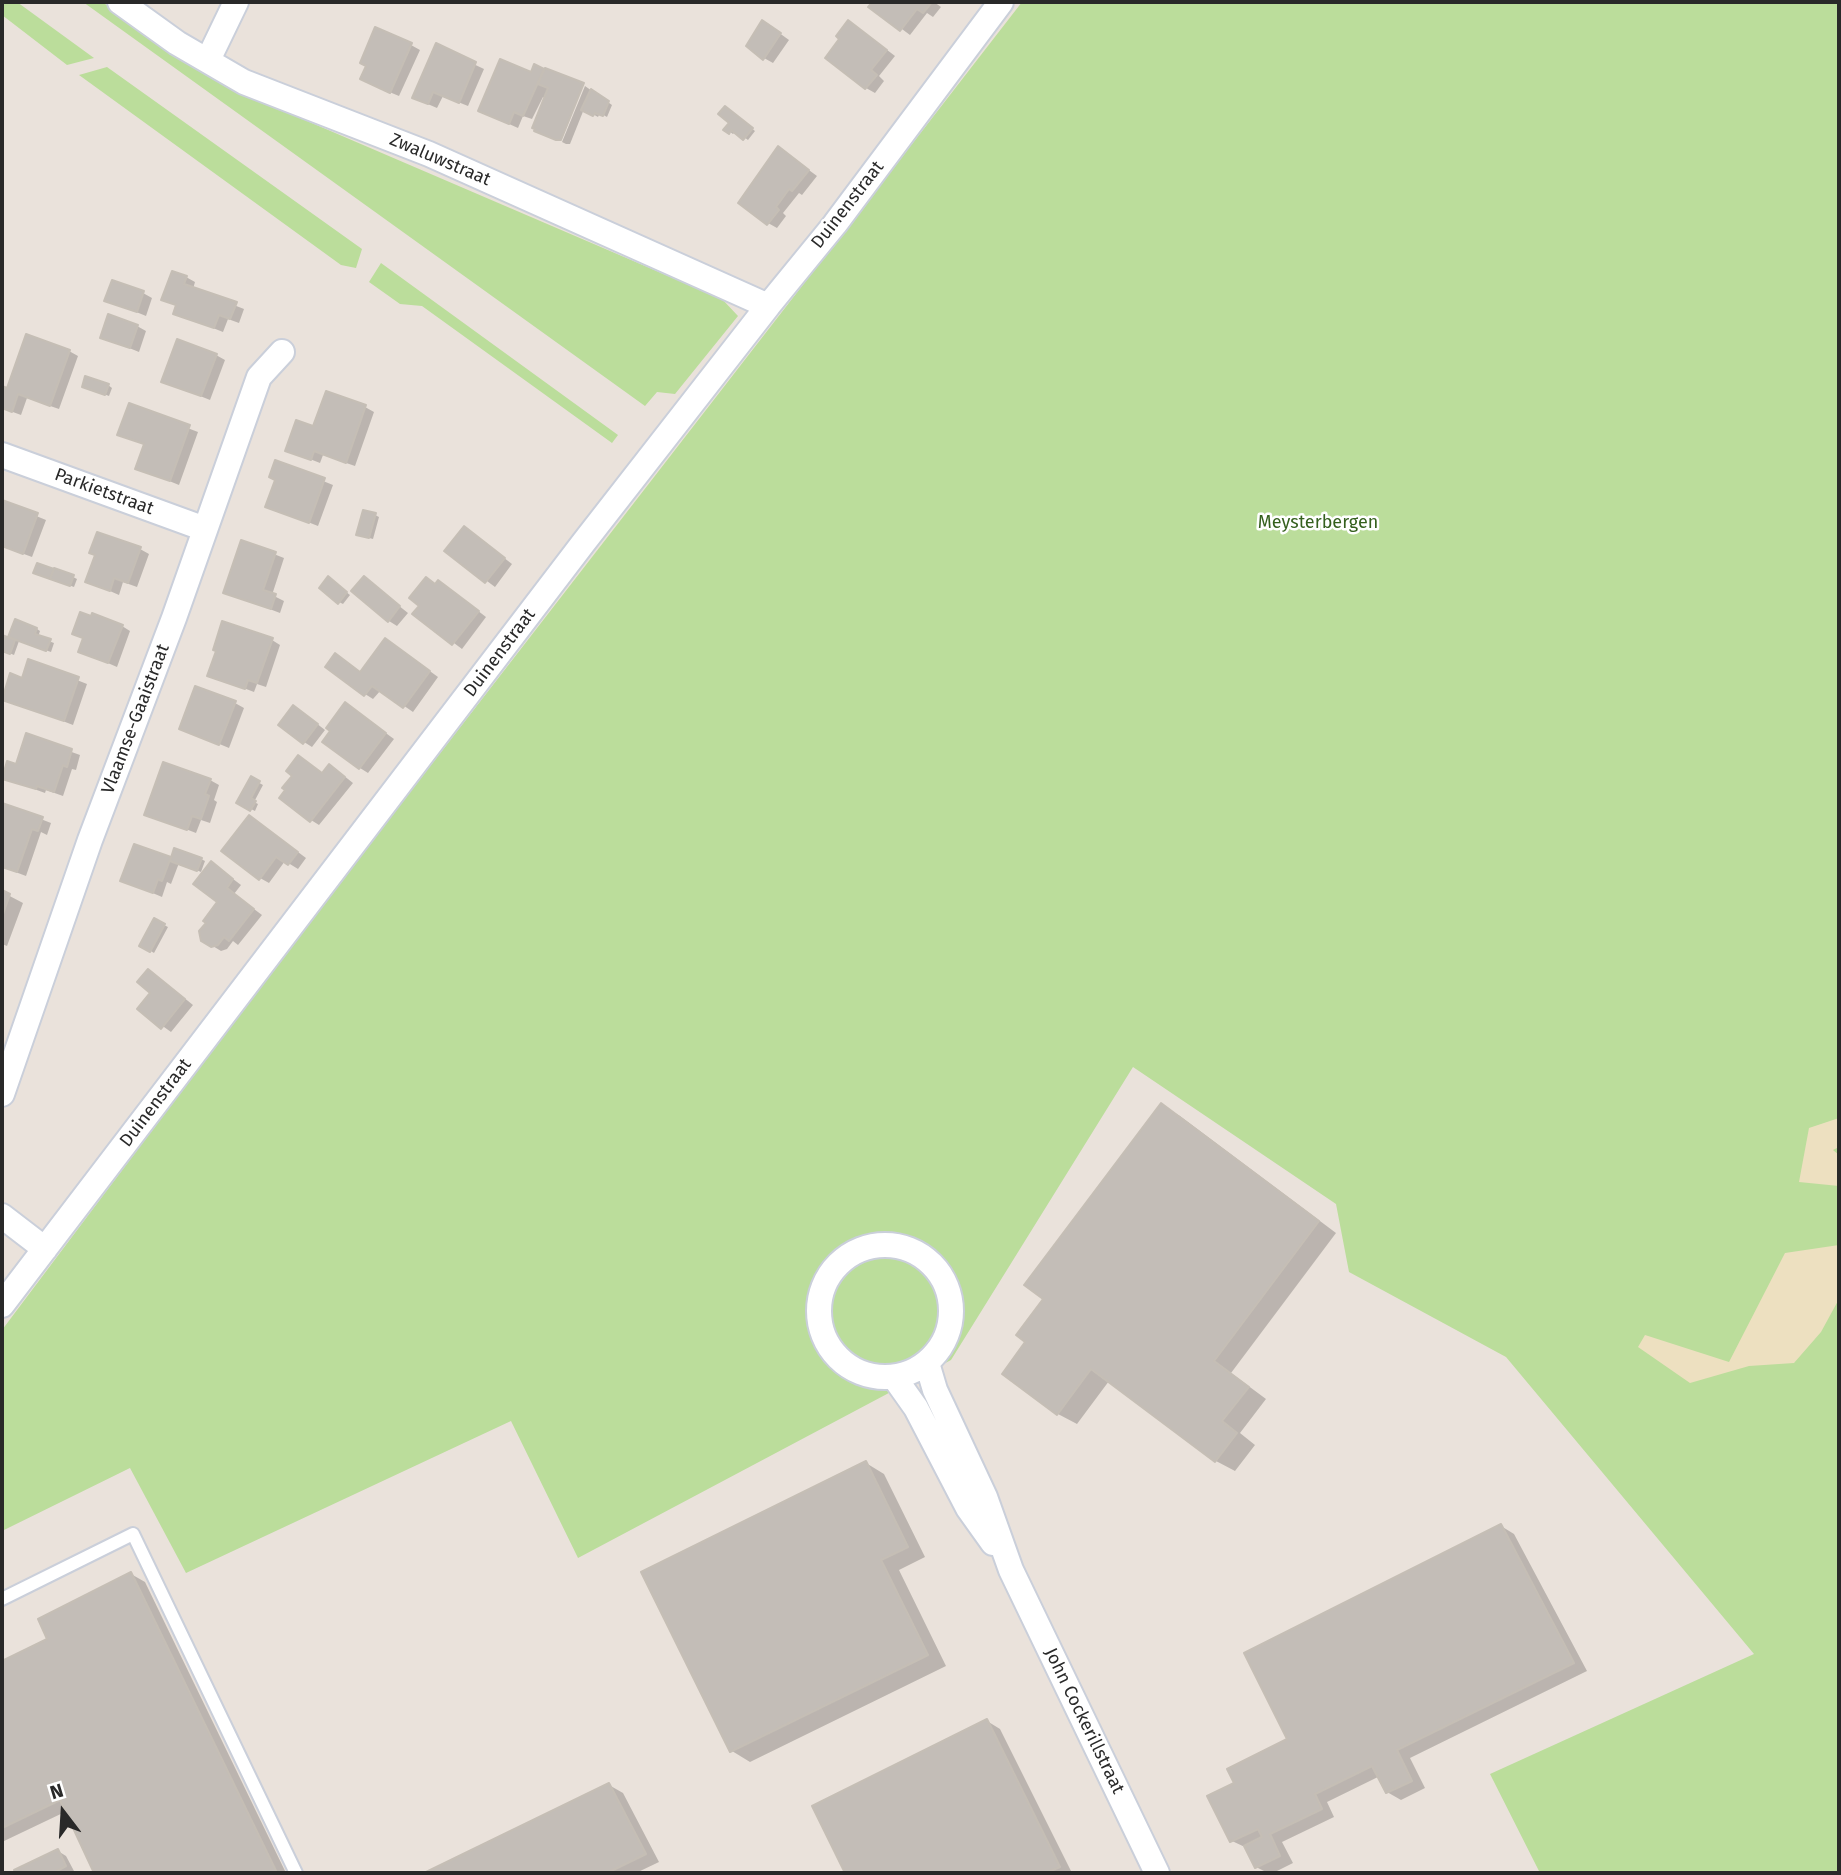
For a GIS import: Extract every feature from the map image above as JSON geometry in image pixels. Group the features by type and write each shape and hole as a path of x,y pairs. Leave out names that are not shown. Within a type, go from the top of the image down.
{"street":[{"name":"Zwaluwstraat","path":"120,2 177,43 244,82 429,153 768,306"},
{"path":"208,60 236,2"},
{"name":"Duinenstraat","path":"2,1305 584,542 835,224 1001,2"},
{"name":"Vlaamse-Gaaistraat","path":"2,1094 90,840 259,377 282,352"},
{"name":"Parkietstraat","path":"2,455 205,529"},
{"path":"2,1216 45,1249"},
{"path":"884,1245 906,1249 926,1259 941,1275 948,1289 951,1321 938,1351 927,1363 894,1377 873,1376 853,1369 836,1356 825,1338 819,1318 821,1297 829,1277 844,1260 863,1249 884,1245"},
{"name":"John Cockerillstraat","path":"927,1363 935,1390 985,1497 1012,1570 1157,1873"},
{"name":"John Cockerillstraat","path":"894,1377 916,1408 968,1508 1012,1570"}],"lane":[{"path":"2,1599 133,1534 296,1873"}],"green space":[{"path":"2,2 17,2 94,58 67,65 2,15"},
{"path":"83,2 102,2 220,80 277,108 722,299 738,316 675,394 657,392 645,406"},
{"name":"Meysterbergen","path":"1022,2 1839,2 1839,1873 1540,1873 1490,1774 1754,1654 1506,1357 1349,1272 1336,1204 1133,1067 951,1360 578,1558 511,1421 186,1573 130,1468 2,1531 2,1330 283,956"},
{"path":"107,67 362,249 356,268 341,265 79,75"},
{"path":"381,263 618,435 612,443 422,306 400,304 369,282"}],"sand":[{"path":"1839,1118 1839,1147 1833,1150 1839,1155 1839,1186 1799,1182 1809,1128"},
{"path":"1839,1245 1839,1299 1821,1332 1794,1363 1749,1366 1690,1383 1638,1347 1645,1335 1729,1362 1785,1253"}],"building":[{"path":"872,2 932,2 923,13 917,9 900,31 868,7"},
{"path":"762,20 781,33 763,60 746,46"},
{"path":"848,20 887,50 871,70 877,75 865,89 825,58 839,39 836,36"},
{"path":"375,27 412,43 390,93 360,79 366,66 360,63"},
{"path":"436,43 476,62 459,103 433,92 428,104 412,98"},
{"path":"500,59 531,72 534,64 544,69 523,116 514,112 509,124 478,111"},
{"path":"545,68 584,83 561,140 532,128 548,88 538,84"},
{"path":"591,89 609,101 603,116 595,113 593,116 581,110"},
{"path":"725,106 753,128 743,140 731,130 729,134 723,130 729,123 718,114"},
{"path":"778,146 809,170 792,191 789,189 776,207 779,210 767,225 738,203"},
{"path":"172,271 187,276 184,284 237,302 230,319 219,315 214,328 173,314 176,305 161,300"},
{"path":"112,280 144,291 137,312 104,301"},
{"path":"108,314 138,325 130,348 100,338"},
{"path":"26,334 70,350 50,406 18,394 12,412 2,408 2,386 7,388"},
{"path":"177,339 217,354 201,396 161,382"},
{"path":"85,376 109,384 105,395 82,387"},
{"path":"326,391 366,405 346,463 314,451 311,460 285,451 296,420 313,426"},
{"path":"129,403 190,425 170,481 135,469 144,444 117,435"},
{"path":"275,460 325,478 309,523 265,507 275,480 269,477"},
{"path":"2,500 38,513 23,554 2,546"},
{"path":"363,510 376,513 369,538 356,535"},
{"path":"464,526 505,558 485,583 444,551"},
{"path":"97,532 141,547 128,583 114,578 110,591 85,582 95,555 89,553"},
{"path":"241,540 276,552 263,590 276,594 271,609 223,593"},
{"path":"37,563 54,569 50,579 33,573"},
{"path":"54,568 74,575 70,586 50,579"},
{"path":"328,576 347,592 338,604 319,588"},
{"path":"364,576 400,606 388,622 351,591"},
{"path":"426,577 435,584 438,580 479,611 452,645 412,614 419,606 409,598"},
{"path":"80,612 91,616 92,613 123,625 108,663 78,652 83,638 72,634"},
{"path":"15,619 37,628 35,634 51,639 46,651 8,637"},
{"path":"222,621 273,638 257,683 248,680 245,689 207,676 216,651 213,650"},
{"path":"2,635 15,640 10,654 2,651"},
{"path":"385,638 430,671 403,708 372,686 364,696 325,667 335,653 360,672"},
{"path":"28,659 79,677 64,721 2,700 10,673 22,678"},
{"path":"195,686 236,701 219,745 179,729"},
{"path":"345,702 386,733 359,769 322,742 330,731 326,728"},
{"path":"293,705 318,724 303,744 278,725"},
{"path":"26,733 72,749 67,767 63,765 54,792 2,779 7,761 16,764"},
{"path":"298,755 322,773 329,764 345,777 310,822 279,798 285,790 282,788 292,776 286,771"},
{"path":"163,762 211,779 205,794 209,796 201,819 192,816 187,830 144,815"},
{"path":"251,776 260,781 251,798 256,801 250,811 236,803"},
{"path":"2,803 43,817 38,831 32,829 17,872 2,867"},
{"path":"249,815 298,852 288,865 276,857 259,880 221,851"},
{"path":"134,844 171,857 162,881 158,879 153,893 120,881"},
{"path":"174,848 202,858 197,871 170,861"},
{"path":"211,861 233,879 227,888 254,909 229,941 224,937 218,945 211,947 201,941 199,931 217,902 193,884"},
{"path":"2,890 10,894 2,917"},
{"path":"154,918 165,924 150,952 139,946"},
{"path":"148,969 185,999 161,1029 137,1009 150,993 137,982"},
{"path":"1161,1103 1319,1221 1214,1361 1249,1387 1222,1421 1237,1433 1215,1462 1091,1369 1057,1415 1002,1374 1025,1342 1016,1335 1043,1299 1024,1285"},
{"path":"866,1461 908,1547 881,1560 928,1655 730,1752 641,1572"},
{"path":"1501,1524 1574,1663 1397,1750 1412,1781 1386,1793 1372,1766 1315,1794 1322,1809 1270,1834 1280,1856 1255,1868 1244,1846 1262,1837 1258,1829 1230,1842 1207,1796 1234,1783 1227,1769 1287,1739 1244,1653"},
{"path":"131,1572 277,1873 94,1873 60,1800 2,1828 2,1661 47,1639 38,1619"},
{"path":"987,1719 1060,1867 1046,1873 845,1873 812,1806"},
{"path":"609,1783 646,1854 607,1873 424,1873"},
{"path":"58,1849 66,1866 53,1873 15,1873 14,1870"}]}
